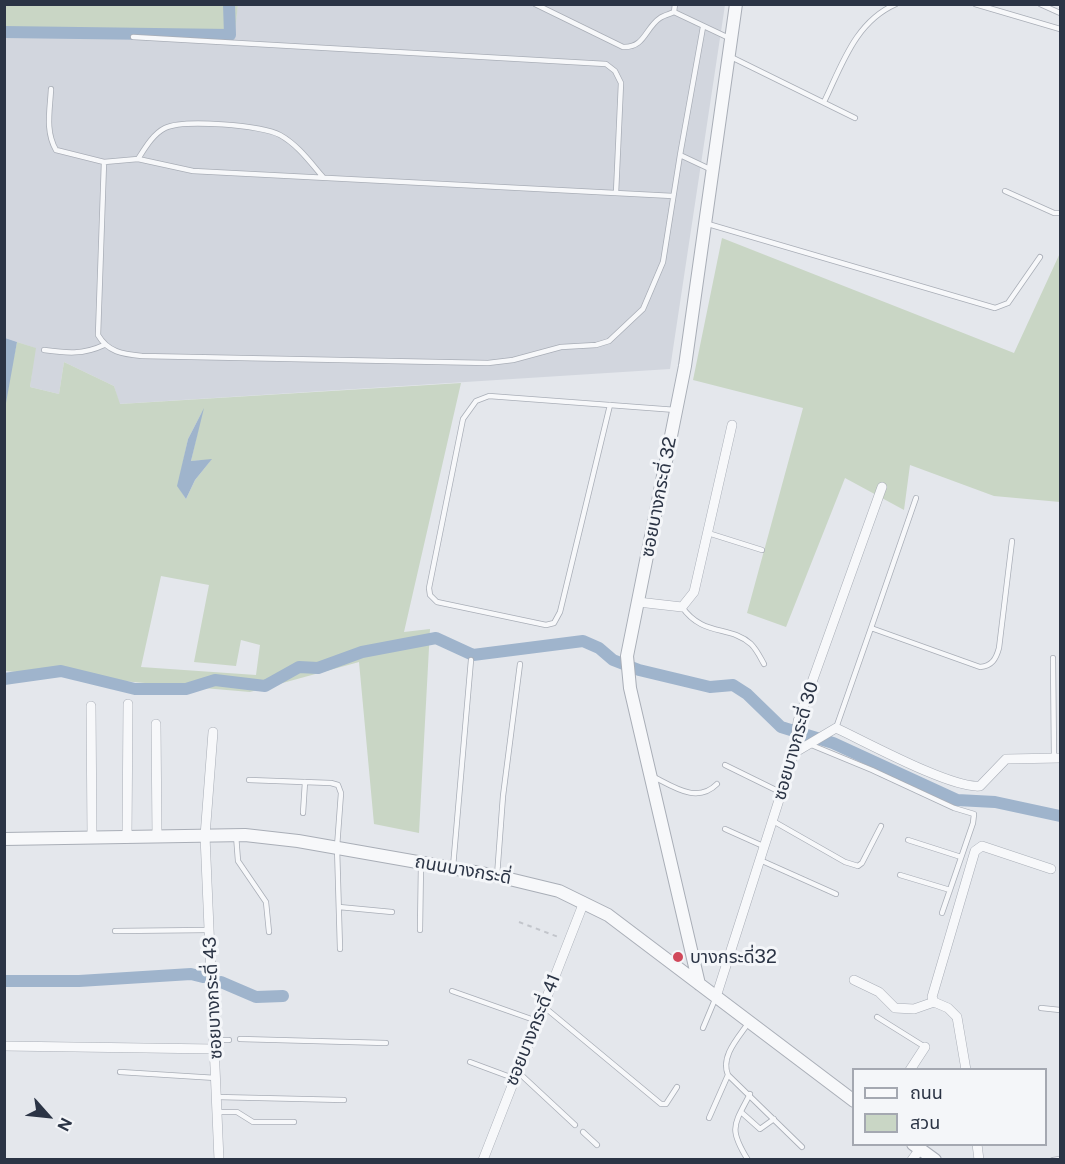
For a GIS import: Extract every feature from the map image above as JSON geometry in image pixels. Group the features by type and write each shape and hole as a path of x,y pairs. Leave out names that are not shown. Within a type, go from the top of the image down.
{"street":[{"name":"ซอยบางกระดี่ 32","path":"699,984 627,670 627,656 676,410 736,4"},
{"path":"638,602 682,607 694,592 732,425"},
{"name":"ซอยบางกระดี่ 30","path":"716,997 794,753 797,724 882,487"},
{"path":"128,838 129,704"},
{"path":"91,706 92,838"},
{"path":"156,724 157,837"},
{"path":"794,753 836,728 949,780 971,787 980,786 1006,759 1057,758"},
{"name":"ซอยบางกระดี่ 43","path":"213,732 205,836 219,1160"},
{"name":"ถนนบางกระดี่","path":"4,839 236,835 337,847 497,876 559,891 608,915 852,1099"},
{"path":"934,1002 932,997 936,981 977,847 987,848 1051,869"},
{"name":"ซอยบางกระดี่ 41","path":"483,1160 584,902"},
{"path":"854,980 879,992 895,1008 914,1009 934,1002 948,1008 957,1017 966,1068"},
{"path":"4,1046 215,1044"},
{"path":"911,1068 925,1047"},
{"path":"915,1151 935,1160"}],"lane":[{"path":"535,4 624,47 633,47 643,40 660,17 674,12 731,39"},
{"path":"674,12 675,4"},
{"path":"824,102 855,39 866,24 896,4"},
{"path":"975,4 1060,28"},
{"path":"1040,4 1060,13"},
{"path":"104,162 98,335 104,345 113,351 142,356 488,363 513,360 561,347 596,345 609,341 643,309 663,262 703,27"},
{"path":"133,37 606,64 615,70 621,83 616,193"},
{"path":"729,56 855,118"},
{"path":"51,89 49,129 50,140 56,150 104,162 138,159 193,171 674,196"},
{"path":"138,159 151,139 165,128 183,123 249,128 278,133 294,144 323,177"},
{"path":"680,155 713,170"},
{"path":"1005,191 1053,213 1060,213"},
{"path":"705,223 995,308 1008,303 1040,256"},
{"path":"44,350 72,354 90,352 104,345"},
{"path":"610,405 560,612 554,623 546,625 437,602 430,595 429,588 463,419 468,409 476,401 489,396 610,405 676,410"},
{"path":"836,728 916,498"},
{"path":"708,533 762,550"},
{"path":"871,628 960,661 987,667 996,657 999,648 1012,542"},
{"path":"682,607 689,616 706,627 744,639 757,651 764,664"},
{"path":"1053,658 1057,758"},
{"path":"453,868 471,660"},
{"path":"497,876 503,796 520,664"},
{"path":"806,744 872,770 954,808 974,814 974,823 942,913"},
{"path":"725,765 782,793"},
{"path":"651,776 695,795 704,794 717,784"},
{"path":"249,780 338,785 341,793 337,847 340,949"},
{"path":"303,813 305,782"},
{"path":"773,821 845,862 858,866 862,863 881,826"},
{"path":"725,829 765,847"},
{"path":"236,835 238,861 266,902 269,932"},
{"path":"908,840 961,857"},
{"path":"760,860 836,894"},
{"path":"420,930 421,862"},
{"path":"900,875 950,890"},
{"path":"339,907 392,912"},
{"path":"115,931 210,930"},
{"path":"452,991 537,1021"},
{"path":"703,1028 716,997"},
{"path":"543,1006 660,1104 666,1104 672,1099 677,1087"},
{"path":"1041,1008 1060,1010"},
{"path":"877,1017 925,1047"},
{"path":"749,1022 726,1059 725,1067 728,1075 802,1147"},
{"path":"240,1039 386,1042"},
{"path":"215,1044 229,1040"},
{"path":"470,1062 515,1074 575,1125"},
{"path":"120,1072 216,1078"},
{"path":"709,1118 728,1075"},
{"path":"748,1160 734,1135 734,1127 750,1094"},
{"path":"217,1097 344,1100"},
{"path":"217,1112 237,1112 253,1122 294,1122"},
{"path":"741,1112 760,1129 774,1119"},
{"path":"583,1132 597,1145"},
{"path":"1053,1160 1060,1159"}],"path":[{"path":"519,922 569,941"}],"shaded area":[{"path":"238,5 725,5 670,369 119,404 114,386 64,362 59,394 30,387 35,348 5,338 4,35 233,38"}],"green space":[{"path":"238,4 234,38 5,35 6,5"},
{"path":"722,238 1014,353 1060,253 1060,502 994,496 910,465 904,510 845,478 786,627 747,613 803,408 693,380"},
{"path":"17,342 36,348 30,387 59,394 64,362 114,386 120,404 461,383 404,632 430,629 419,833 374,824 359,662 250,692 5,671 4,402","holes":["202,412 191,461 211,460 195,480 186,499 178,486 188,439","161,576 209,585 194,662 236,666 241,640 260,645 256,675 141,667"]}],"water":[{"path":"5,338 17,342 6,403 4,402"},
{"path":"204,408 191,461 212,459 195,480 186,499 177,486 188,439"}],"waterway":[{"path":"4,32 230,35 229,4"},
{"path":"4,679 61,671 135,689 186,689 215,680 265,686 299,667 318,668 362,652 436,638 473,655 583,641 599,648 613,660 639,670 710,687 733,685 747,694 781,727 833,743 957,800 995,802 1060,816"},
{"path":"4,981 79,981 191,974 203,977"},
{"path":"221,982 256,997 283,996"}],"place":[{"name":"บางกระดี่32","path":"678,957"}]}
